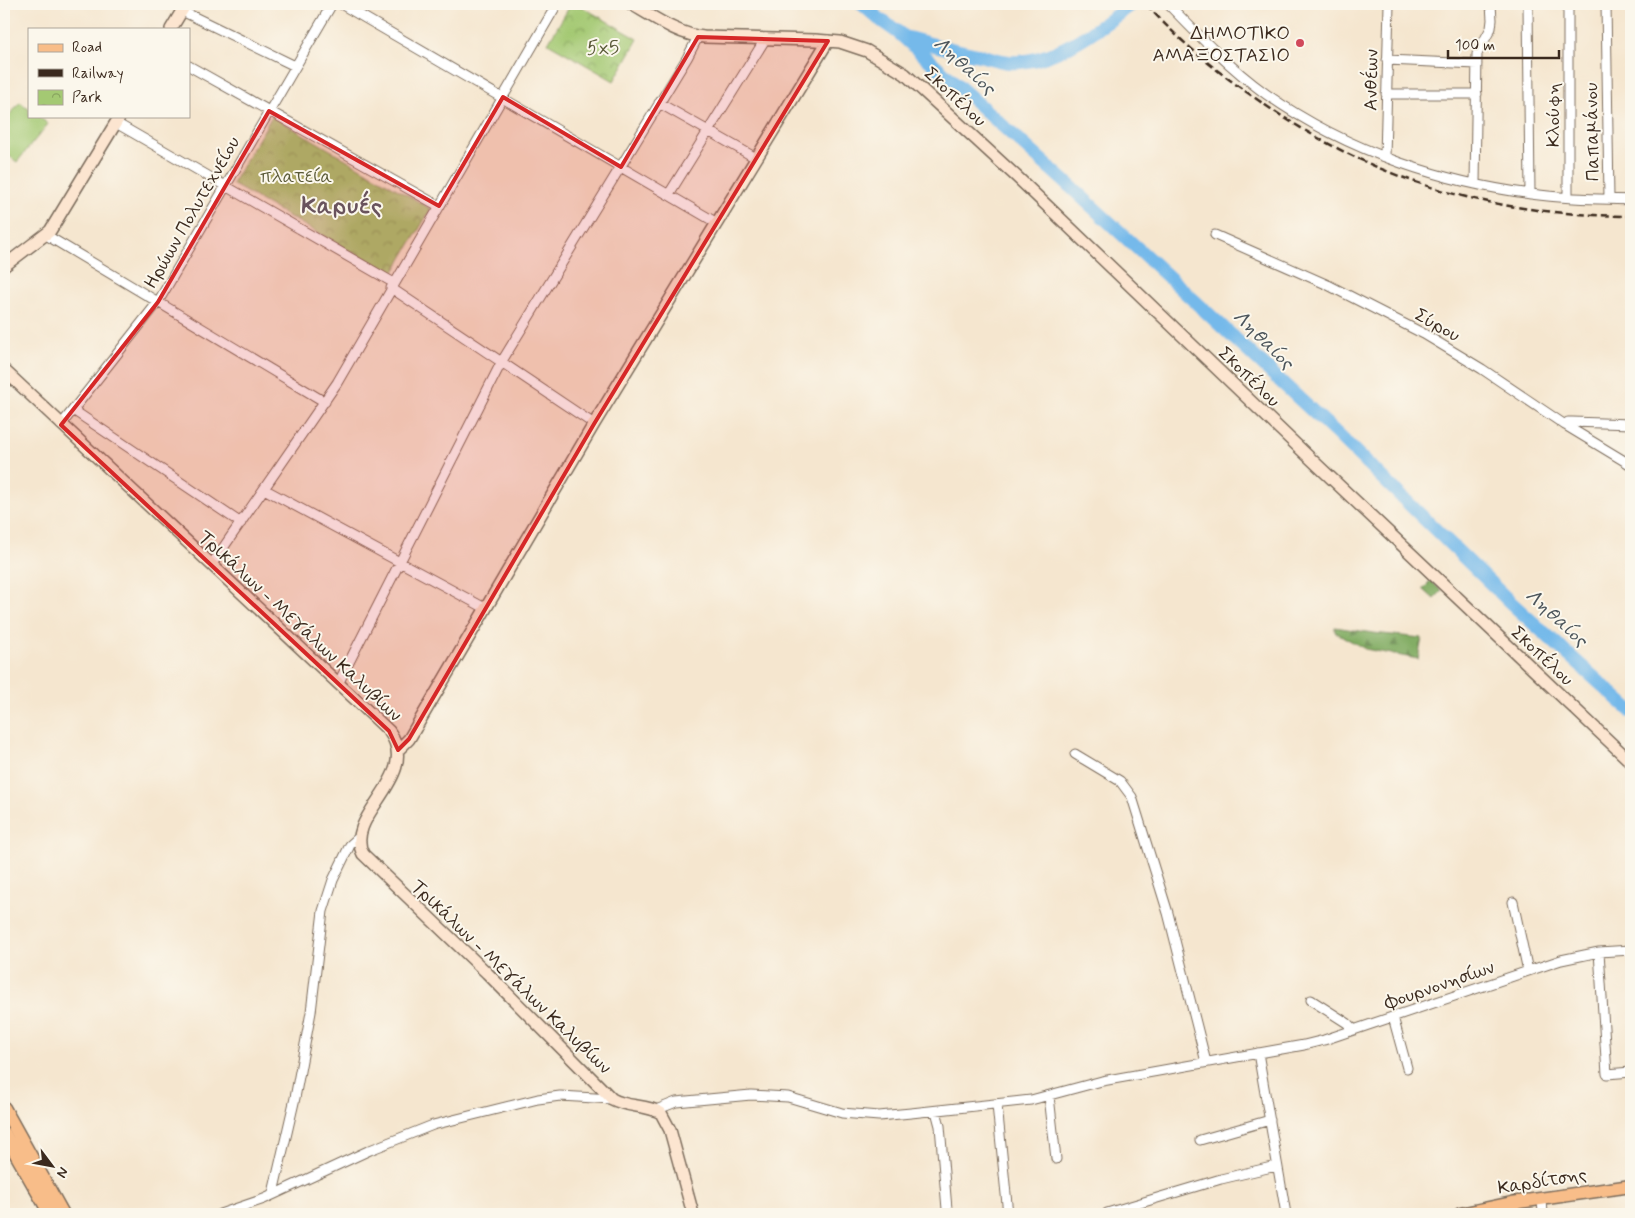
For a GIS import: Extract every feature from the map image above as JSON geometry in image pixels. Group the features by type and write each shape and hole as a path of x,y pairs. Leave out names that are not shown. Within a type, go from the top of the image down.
{"main road":[{"path":"4,1108 62,1214"},
{"path":"4,1133 50,1214"},
{"name":"Καρδίτσης","path":"1460,1214 1512,1203 1631,1186"}],"street":[{"name":"Ηρώων Πολυτεχνείου","path":"61,425 158,302 332,4"},
{"path":"341,4 717,222"},
{"path":"212,564 325,402 557,4"},
{"path":"339,682 502,362 698,37 675,28 631,4"},
{"path":"1168,4 1218,55 1266,94 1328,133 1356,146 1452,179 1475,184 1530,194 1631,200"},
{"name":"Ανθέων","path":"1385,157 1389,4"},
{"path":"1475,184 1477,54 1491,28 1492,4"},
{"path":"1528,4 1530,194"},
{"name":"Κλούφη","path":"1568,4 1568,197"},
{"name":"Παπαμάνου","path":"1606,4 1609,199"},
{"path":"172,28 184,7 295,66"},
{"name":"Σκοπέλου","path":"698,37 828,41 858,48 880,58 905,74 1631,762"},
{"path":"669,194 766,38"},
{"path":"398,750 409,739 594,424 828,41"},
{"path":"1387,60 1477,64"},
{"path":"190,67 439,206"},
{"path":"1386,94 1477,94"},
{"path":"659,103 756,158"},
{"path":"4,266 46,235 118,120 393,286 594,424"},
{"path":"46,235 325,402"},
{"name":"Σύρου","path":"1215,235 1328,285 1424,334 1631,465"},
{"name":"Τρικάλων - Μεγάλων Καλυβίων","path":"4,370 339,682 389,731 397,743 398,759 395,770 362,827 359,837 360,849 369,861 487,973 612,1099 627,1106 656,1110"},
{"path":"73,410 241,523"},
{"path":"1565,425 1568,422 1631,424"},
{"path":"264,489 486,608"},
{"path":"1075,754 1120,781 1132,797 1168,913 1206,1062"},
{"path":"273,1193 304,1051 325,904 333,880 345,855 354,840 359,837"},
{"path":"1513,902 1528,971"},
{"name":"Φουρνονησίων","path":"656,1110 676,1102 751,1095 788,1097 842,1113 864,1116 936,1111 1031,1100 1102,1081 1304,1045 1574,957 1599,952 1631,950"},
{"path":"1599,952 1607,1074 1631,1072"},
{"path":"1312,1000 1347,1023 1354,1030"},
{"path":"1393,1017 1407,1068"},
{"path":"1258,1053 1276,1166 1286,1214"},
{"path":"220,1214 264,1199 273,1193 370,1150 433,1125 538,1099 560,1096 612,1099"},
{"path":"1049,1096 1056,1159"},
{"path":"997,1105 1008,1214"},
{"path":"656,1110 663,1115 668,1124 693,1214"},
{"path":"936,1111 940,1126 947,1209"},
{"path":"1200,1140 1270,1120"},
{"path":"1107,1213 1276,1166"},
{"path":"1542,1199 1543,1214"}],"highlighted area":[{"path":"698,37 828,41 594,424 409,739 398,750 389,731 61,425 158,302 269,111 439,206 503,97 621,167"}],"green space":[{"name":"5x5","path":"571,4 577,4 638,39 614,81 548,43"},
{"path":"20,102 28,108 28,118 40,118 48,124 17,162 4,152 4,122"},
{"name":"πλατεία","path":"272,116 431,209 392,275 232,184"},
{"path":"1431,581 1442,591 1434,599 1423,589"},
{"path":"1335,627 1422,638 1418,659 1365,649 1335,632"}],"waterway":[{"name":"Ληθαίος","path":"862,4 899,33 1071,187 1336,433 1510,602 1631,711"},
{"path":"908,38 1002,61 1025,61 1042,58 1074,43 1105,24 1132,4"}],"railway":[{"path":"1146,4 1172,31 1228,78 1302,128 1346,153 1390,172 1435,188 1481,200 1529,209 1579,214 1631,216"}],"place":[{"name":"ΔΗΜΟΤΙΚΟ ΑΜΑΞΟΣΤΑΣΙΟ","path":"1300,43"}],"district":[{"name":"Καρυές","path":"342,205"}]}
